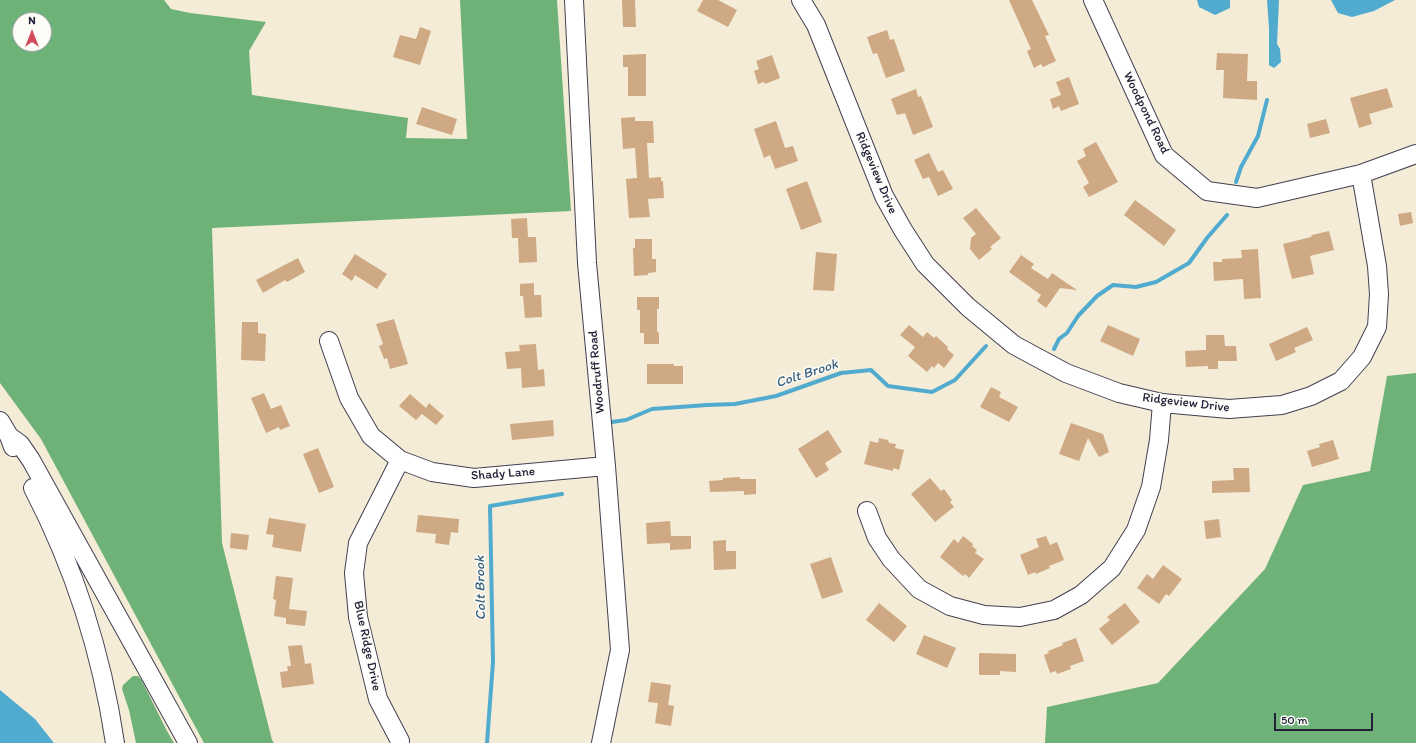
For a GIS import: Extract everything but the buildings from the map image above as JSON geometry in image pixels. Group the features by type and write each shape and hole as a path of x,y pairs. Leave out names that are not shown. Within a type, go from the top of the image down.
{"street":[{"name":"Woodruff Road","path":"574,0 587,263 606,466 620,650 602,743"},
{"name":"Ridgeview Drive","path":"801,0 816,25 884,196 903,230 925,264 968,307 1014,344 1066,373 1119,393 1162,403 1229,409 1282,405 1311,396 1341,381 1362,357 1377,327 1380,294 1377,266 1361,174"},
{"name":"Woodpond Road","path":"1093,0 1164,155 1207,191 1257,198 1361,174 1416,154"},
{"name":"Shady Lane","path":"329,341 349,398 371,436 400,460 432,472 474,478 606,466"},
{"path":"868,511 877,538 891,559 919,589 950,606 984,615 1020,617 1054,610 1081,595 1112,568 1136,530 1151,487 1159,440 1162,403"},
{"path":"5,428 55,534 77,589 99,664 111,717 115,743"},
{"path":"5,428 20,444 31,460 188,743"},
{"name":"Blue Ridge Drive","path":"400,460 358,543 354,573 358,617 378,699 400,741"}],"green space":[{"path":"0,0 164,0 171,9 190,13 266,22 249,51 252,95 408,118 406,138 467,139 460,0 557,0 571,211 212,228 222,543 274,743 204,743 41,439 0,383"},
{"path":"1416,373 1416,743 1045,743 1047,707 1158,683 1265,569 1303,485 1370,471 1387,376"},
{"path":"133,676 138,676 141,679 174,743 136,743 129,710 122,689 123,685"}],"water":[{"path":"1197,0 1230,0 1230,8 1215,15 1199,7"},
{"path":"1267,0 1279,0 1277,44 1280,49 1281,62 1274,68 1269,65"},
{"path":"1331,0 1395,0 1374,11 1352,17 1338,13"},
{"path":"0,690 35,719 54,743 0,743"}],"waterway":[{"name":"Colt Brook","path":"1236,182 1241,167 1258,136 1267,100"},
{"name":"Colt Brook","path":"1054,349 1059,339 1067,333 1078,316 1097,296 1113,285 1136,287 1156,282 1189,263 1207,238 1227,215"},
{"name":"Colt Brook","path":"612,422 626,420 652,409 735,404 776,396 841,373 871,370 888,386 932,392 955,380 986,346"},
{"name":"Colt Brook","path":"487,743 493,662 490,506 562,494"}]}
